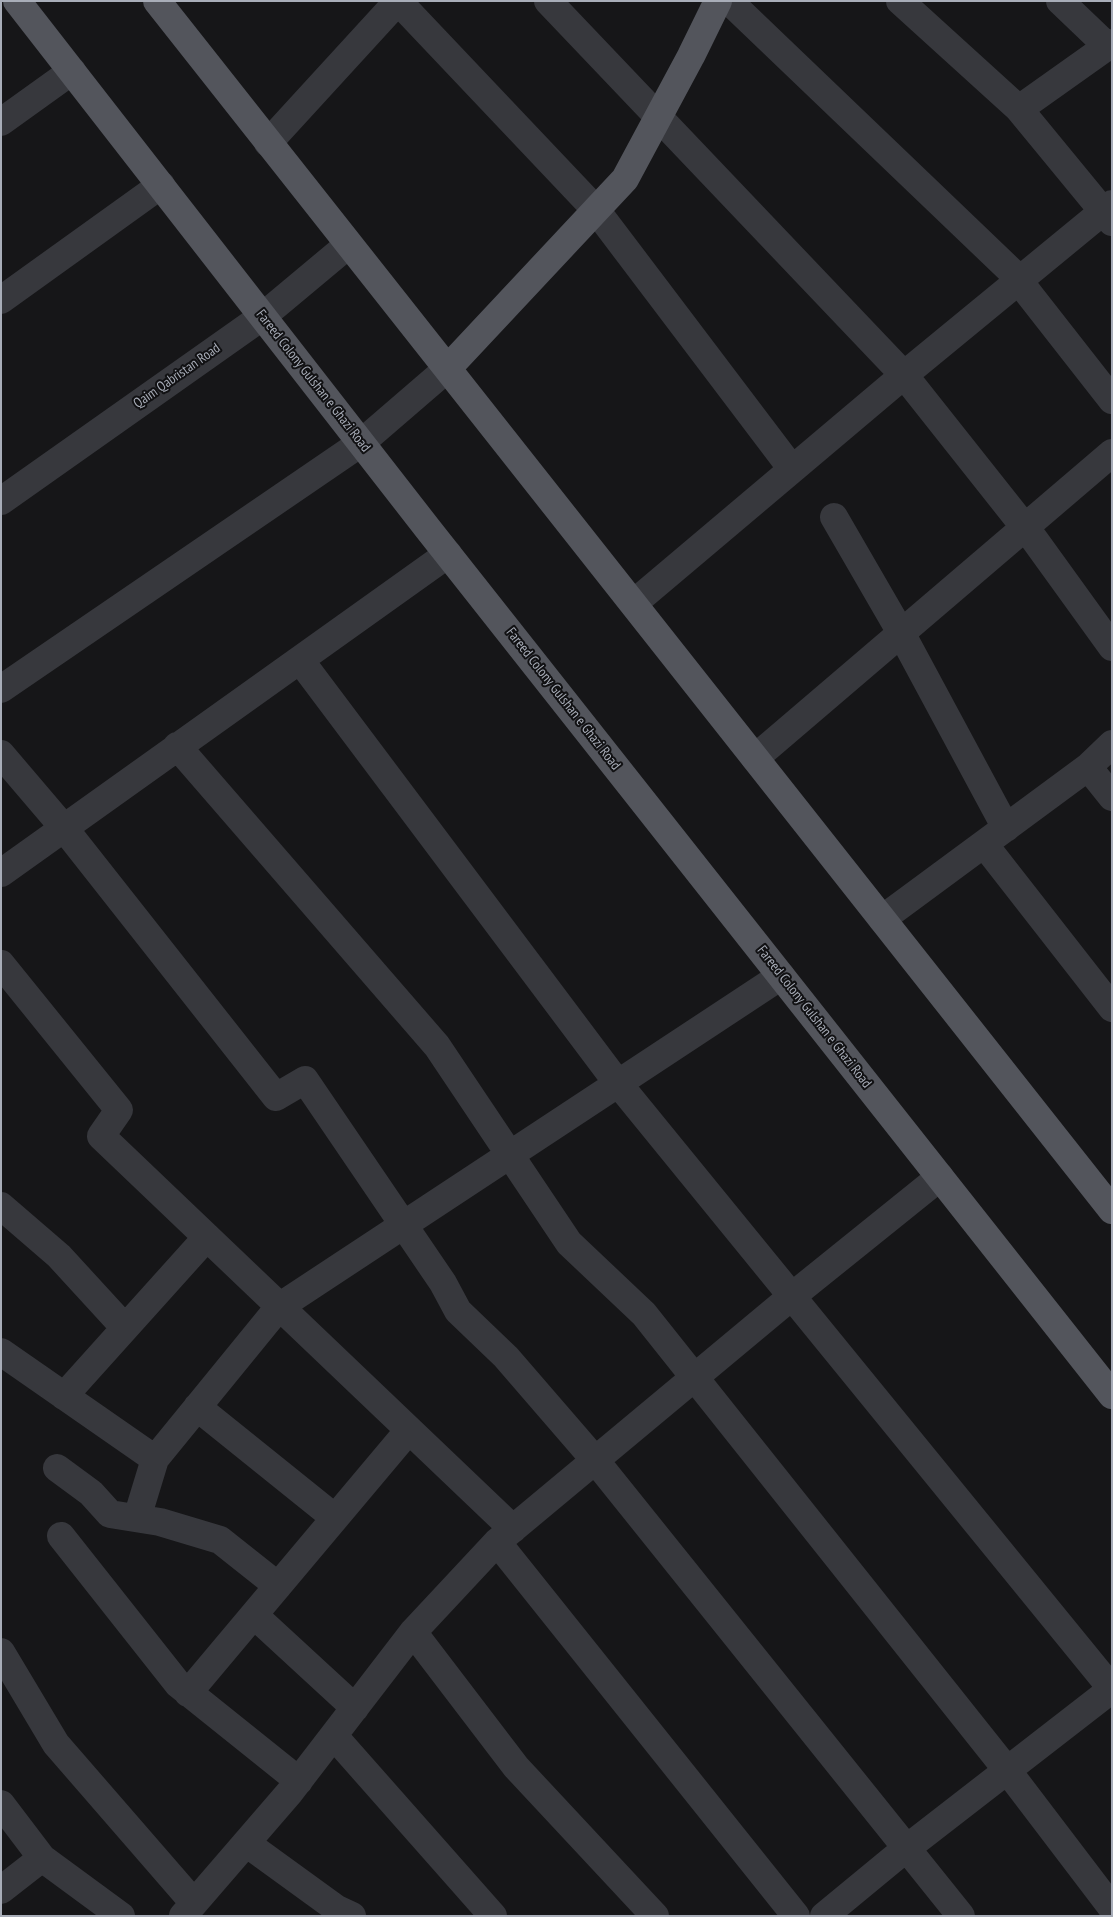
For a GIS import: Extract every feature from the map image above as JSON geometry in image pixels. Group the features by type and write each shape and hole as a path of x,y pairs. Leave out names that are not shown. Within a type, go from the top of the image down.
{"main road":[{"name":"Fareed Colony Gulshan e Ghazi Road","path":"17,1 448,554 1112,1395"},
{"path":"157,1 1112,1210"},
{"path":"448,368 625,179 718,1"}],"street":[{"path":"268,143 398,1 596,210 792,469"},
{"path":"548,1 904,375 1024,528 1112,648"},
{"path":"729,1 1012,271 1112,400"},
{"path":"634,603 904,375 1019,281 1109,213 1019,109 900,1"},
{"path":"1019,109 1109,44 1060,1"},
{"path":"1,122 72,71"},
{"path":"1,300 161,186"},
{"name":"Qaim Qabristan Road","path":"1,501 263,316 348,245"},
{"path":"1,689 362,443 448,368"},
{"path":"755,758 900,631 1112,452"},
{"path":"834,517 900,631 1006,828"},
{"path":"1,873 176,746 448,554"},
{"path":"300,660 618,1083 1112,1689 906,1849 824,1916"},
{"path":"882,919 1088,767 1112,744"},
{"path":"176,746 438,1046 569,1243 644,1314 1007,1770 1112,1908"},
{"path":"1,754 64,828 276,1097 305,1080 443,1282 458,1311 506,1357 595,1460 960,1916"},
{"path":"1088,767 1112,796"},
{"path":"984,844 1112,1008"},
{"path":"1,964 119,1110 101,1136 409,1430 505,1536 796,1916"},
{"path":"137,1518 155,1459 279,1306 781,976"},
{"path":"1,1652 56,1744 188,1910 299,1781 413,1632 505,1536 791,1297 940,1177"},
{"path":"1,1206 59,1256 125,1328"},
{"path":"64,1396 207,1237"},
{"path":"1,1352 155,1459"},
{"path":"197,1407 335,1518"},
{"path":"188,1693 409,1430"},
{"path":"57,1468 91,1493 110,1514 160,1522 220,1540 278,1586"},
{"path":"61,1536 178,1684 299,1781"},
{"path":"254,1615 355,1708"},
{"path":"413,1632 516,1767 656,1916"},
{"path":"334,1736 487,1914"},
{"path":"1,1804 42,1858 121,1916"},
{"path":"246,1843 336,1909 352,1916"},
{"path":"1,1890 42,1858"}]}
